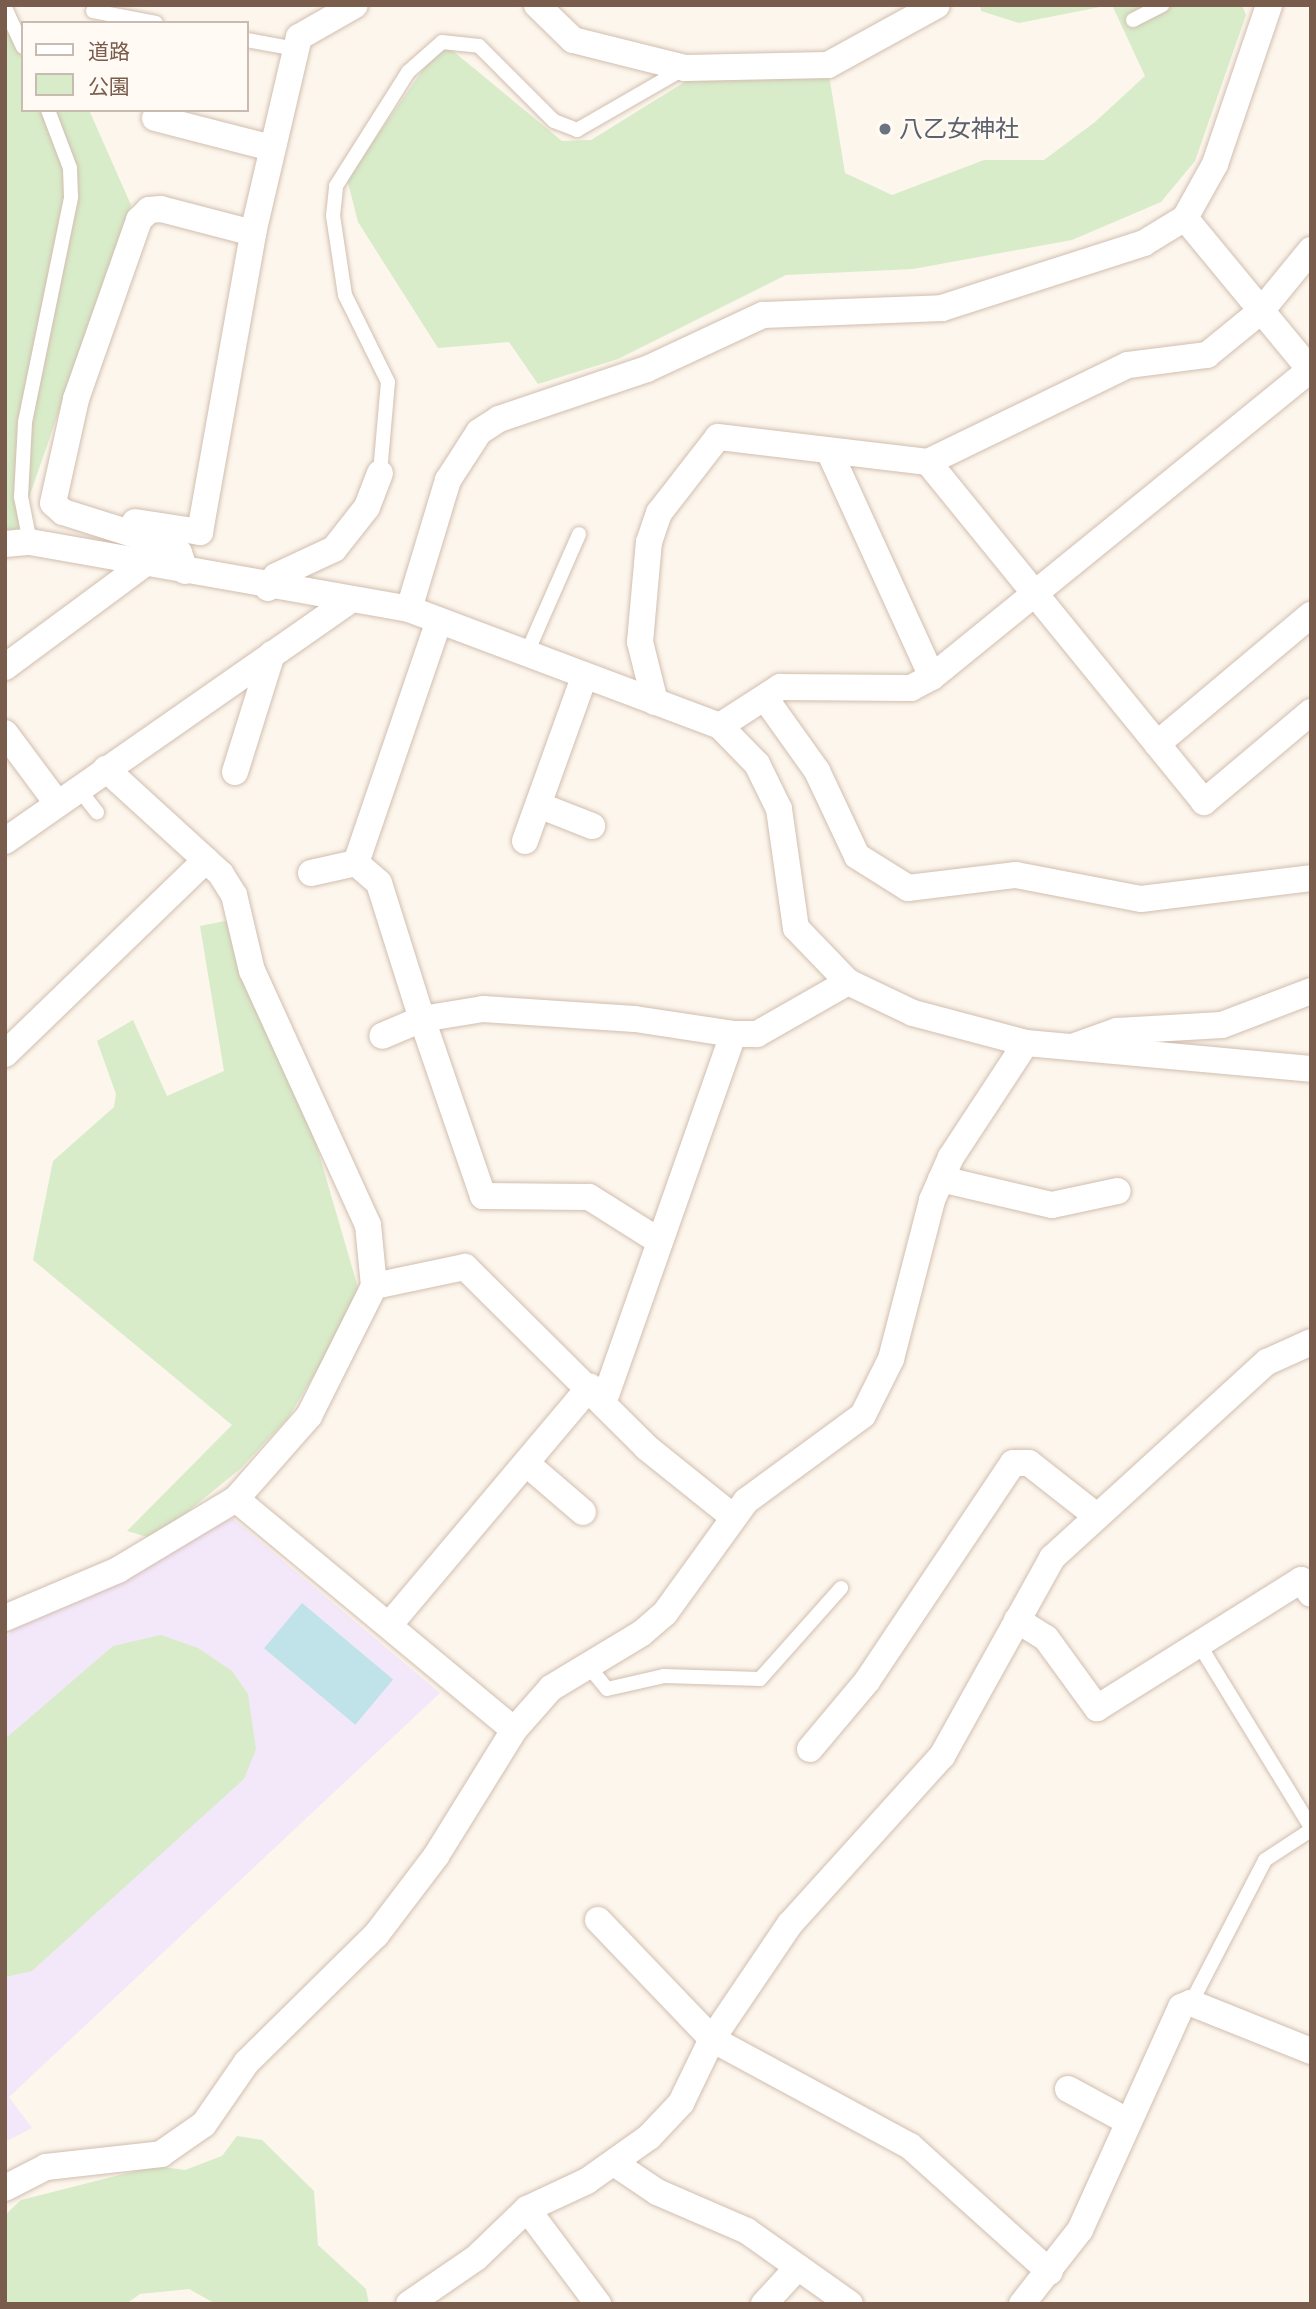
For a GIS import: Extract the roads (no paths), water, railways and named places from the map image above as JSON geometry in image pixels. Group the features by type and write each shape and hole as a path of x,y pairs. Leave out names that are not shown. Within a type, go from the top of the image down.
{"street":[{"path":"98,521 200,532 253,233 299,37 355,5"},
{"path":"537,5 573,40 685,68 828,65 937,5"},
{"path":"409,609 448,480 478,432 499,419 624,378 763,315 942,308 1144,243 1185,218 1215,164 1269,5"},
{"path":"155,118 272,148"},
{"path":"185,571 179,553 98,521 63,512 53,495 84,371 139,220 149,210 161,209 253,233"},
{"path":"720,726 780,687 911,688 933,677 1310,371 1185,218"},
{"path":"655,702 640,642 640,610 659,513 718,437 830,453 928,462 1128,365 1207,355 1261,311 1311,250"},
{"path":"830,453 933,677"},
{"path":"928,462 1204,802 1311,712"},
{"path":"268,588 276,576 334,549 367,507 380,472"},
{"path":"18,543 185,571 346,603 409,609 720,726 757,764 779,809 796,928 848,982 913,1013 1026,1043 1311,1069"},
{"path":"5,667 144,564"},
{"path":"5,841 346,603"},
{"path":"1157,744 1311,615"},
{"path":"356,863 439,621"},
{"path":"235,772 272,654"},
{"path":"525,841 541,806 584,677"},
{"path":"765,698 817,771 857,856 908,888 1016,875 1141,899 1311,878"},
{"path":"5,733 68,796"},
{"path":"5,1618 118,1570 236,1499 309,1416 374,1286 368,1225 349,1176 251,971 234,895 206,860 106,769"},
{"path":"541,806 593,826"},
{"path":"5,1055 206,860"},
{"path":"311,873 356,863"},
{"path":"356,863 379,883 483,1196 589,1196 659,1241"},
{"path":"382,1035 422,1019 483,1009 635,1018 733,1034 757,1034 848,982"},
{"path":"1073,1047 1118,1031 1222,1025 1311,991"},
{"path":"391,1623 526,1463 597,1394 659,1241 733,1034"},
{"path":"5,2188 46,2167 161,2154 204,2124 256,2052 376,1935 436,1856 514,1730 551,1688 586,1663 642,1633 665,1613 732,1516 838,1439 877,1393 941,1179 1026,1043"},
{"path":"941,1179 1052,1205 1118,1191"},
{"path":"374,1286 465,1266 597,1394 646,1447 732,1516"},
{"path":"409,2304 476,2258 527,2209 614,2163 681,2103 712,2039 790,1924 942,1756 1052,1558 1094,1514 1267,1362 1311,1342"},
{"path":"526,1463 583,1512"},
{"path":"810,1749 867,1681 1013,1463 1029,1463 1094,1514"},
{"path":"236,1499 391,1623 514,1730"},
{"path":"1017,1620 1046,1639 1097,1708 1200,1646 1301,1580 1311,1594"},
{"path":"598,1920 712,2039 909,2146 1050,2272"},
{"path":"1022,2304 1050,2272 1080,2230 1125,2120 1170,2025 1191,2003 1311,2051"},
{"path":"1068,2089 1125,2120"},
{"path":"614,2163 657,2192 747,2231 850,2304"},
{"path":"527,2209 598,2304"},
{"path":"764,2304 798,2267"}],"lane":[{"path":"1133,20 1163,5"},
{"path":"5,8 21,43"},
{"path":"93,11 146,21"},
{"path":"248,40 296,49"},
{"path":"380,472 388,383 345,295 332,216 336,186 408,72 442,42 479,46 554,121 577,130 685,68"},
{"path":"18,543 25,422 71,197 70,168 49,112"},
{"path":"526,655 579,534"},
{"path":"68,796 97,812"},
{"path":"586,1663 607,1689 664,1676 760,1679 841,1588"},
{"path":"1191,2003 1265,1860 1311,1829 1200,1646"}],"water":[{"path":"302,1603 393,1679 355,1725 264,1648"}],"place":[{"name":"八乙女神社","path":"885,129"}]}
